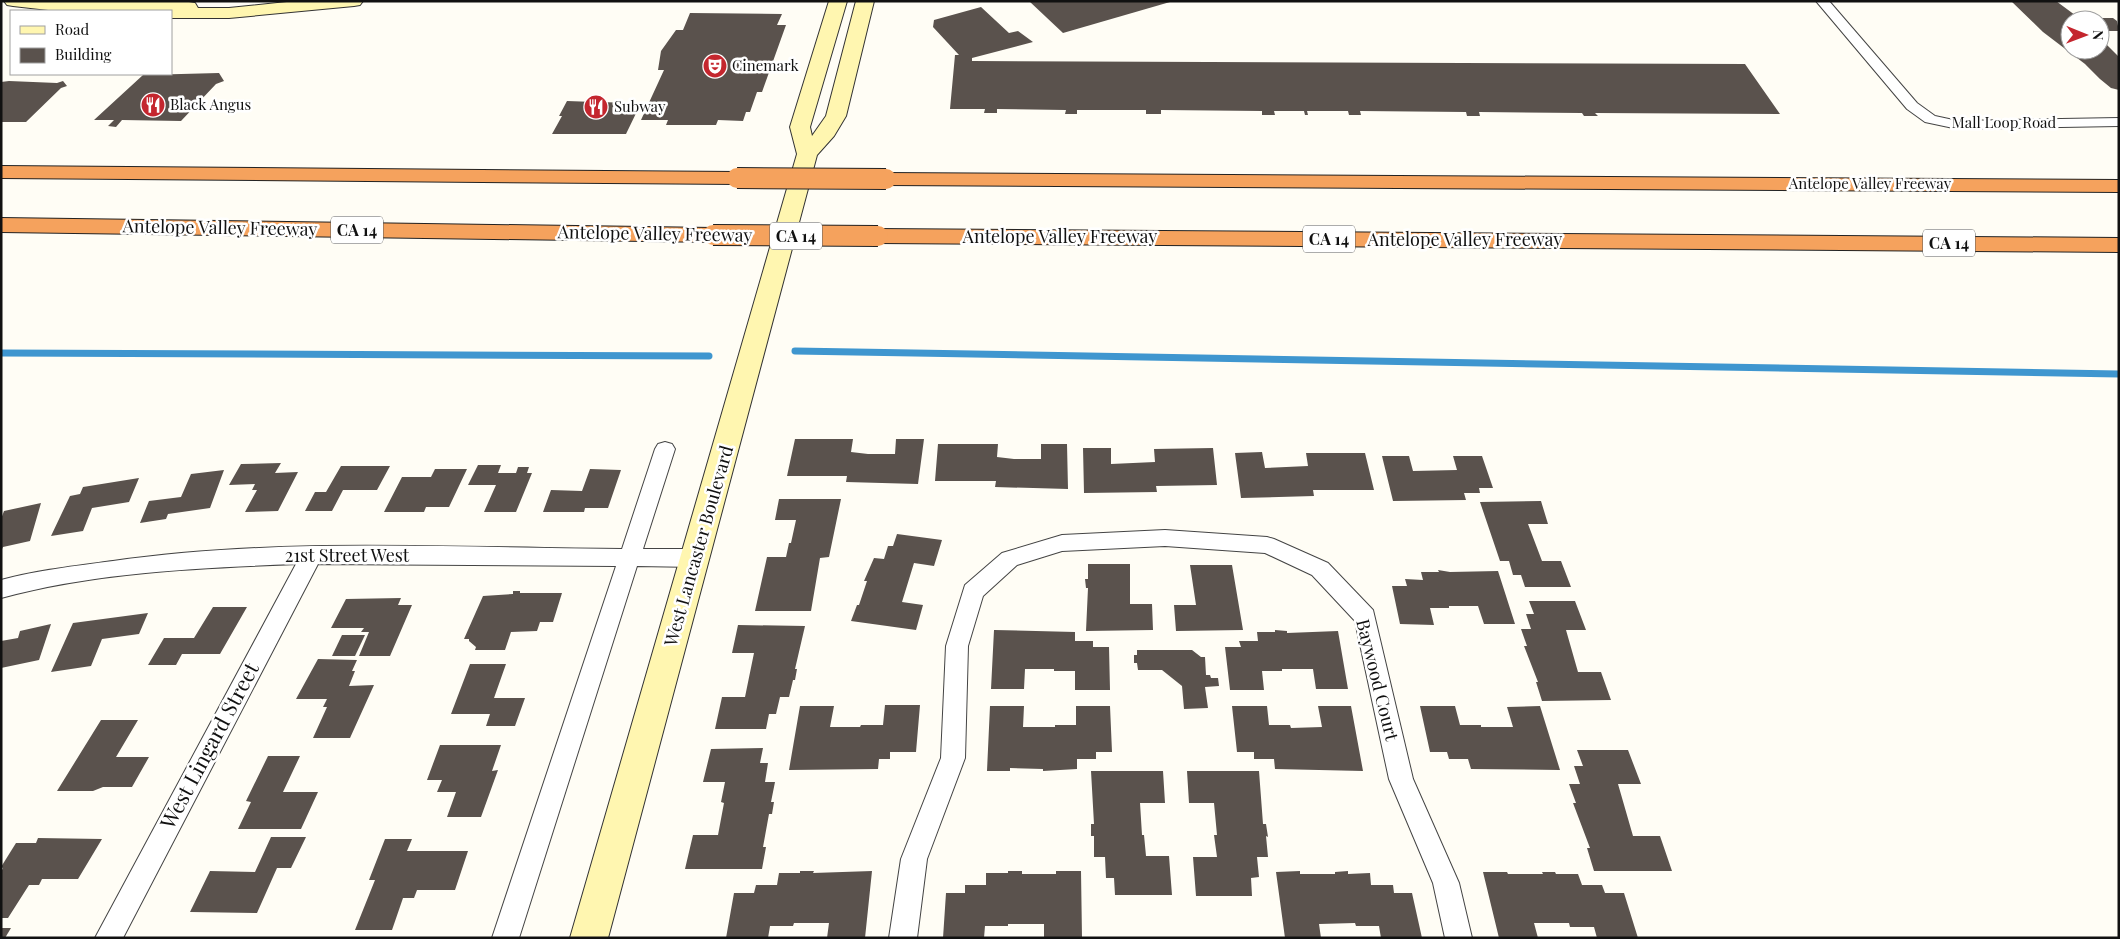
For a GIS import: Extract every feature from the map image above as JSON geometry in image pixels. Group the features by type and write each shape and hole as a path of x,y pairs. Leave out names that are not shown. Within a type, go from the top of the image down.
{"highway":[{"path":"2037,185 2077,169 2119,168"},
{"name":"Antelope Valley Freeway","path":"1,172 2119,186"},
{"name":"Antelope Valley Freeway","path":"1,225 713,235 2119,245"}],"street":[{"path":"13,1 103,10"},
{"path":"145,1 205,8 231,1"},
{"path":"172,13 216,6 294,1"},
{"path":"74,8 99,6 185,8 321,6 354,1"},
{"name":"West Lancaster Boulevard","path":"807,154 800,127 838,1"},
{"name":"Mall Loop Road","path":"1822,1 1912,106 1930,119 1958,125 2119,122"},
{"name":"West Lancaster Boulevard","path":"588,938 696,558 807,154 827,132 836,116 855,42 871,34 874,3"},
{"path":"505,938 665,449"},
{"name":"Baywood Court","path":"903,938 914,859 953,758 957,646 973,591 1010,559 1062,543 1165,538 1267,545 1320,569 1365,617 1401,779 1446,883 1458,938"},
{"name":"21st Street West","path":"1,589 30,581 172,561 312,555 696,558"},
{"name":"West Lingard Street","path":"108,938 312,555"}],"building":[{"path":"1029,1 1170,1 1170,2 1063,33"},
{"path":"2011,1 2056,1 2068,10 2060,10 2060,45 2043,32"},
{"path":"981,7 1009,33 1018,31 1033,42 972,58 972,61 1745,64 1780,114 1595,113 1598,116 1584,116 1582,113 1479,112 1480,116 1467,116 1466,112 1360,111 1361,115 1349,115 1348,111 1307,111 1308,115 1305,115 1304,111 1274,111 1275,115 1262,115 1262,111 1161,110 1161,114 1146,114 1146,110 1077,110 1077,114 1065,114 1066,110 997,109 997,113 984,113 985,109 950,109 955,55 959,55 933,27 934,20"},
{"name":"Cinemark","path":"690,13 782,14 777,25 786,25 762,92 757,92 750,112 746,112 743,121 718,120 716,125 666,125 668,120 641,120 664,70 658,70 661,51 676,30 683,30"},
{"path":"2110,18 2117,21 2119,31 2110,31"},
{"path":"2110,48 2119,57 2119,90 2111,88 2080,60 2110,60"},
{"name":"Black Angus","path":"219,73 224,81 216,84 181,121 122,120 116,127 108,126 114,120 94,120 143,75"},
{"path":"63,81 67,86 61,88 26,122 1,122 1,82 57,83"},
{"path":"567,101 641,103 626,134 552,134 562,116 559,116"},
{"path":"795,439 853,439 851,452 895,454 896,439 924,439 918,484 846,482 847,476 787,476"},
{"path":"938,444 998,444 997,457 1041,459 1041,444 1067,444 1068,489 995,487 996,481 935,481"},
{"path":"1083,448 1111,448 1111,464 1155,462 1154,449 1213,448 1217,485 1156,486 1157,492 1084,493"},
{"path":"1262,452 1265,468 1308,466 1306,453 1365,453 1374,490 1313,490 1314,496 1241,498 1235,453"},
{"path":"1382,456 1409,456 1413,471 1457,470 1453,456 1482,456 1493,488 1479,488 1480,493 1464,493 1466,500 1393,501"},
{"path":"281,463 275,473 298,472 278,511 245,512 257,490 252,490 255,484 229,485 241,464"},
{"path":"478,465 501,465 498,473 516,473 518,467 529,467 527,473 532,473 516,512 484,512 496,485 468,485"},
{"path":"341,466 390,466 377,490 343,490 332,511 305,511 315,492 326,492"},
{"path":"435,469 467,469 449,507 426,507 424,512 384,512 402,477 431,477"},
{"path":"590,469 621,470 608,508 585,508 584,512 543,512 551,490 582,491"},
{"path":"224,470 210,508 168,514 166,519 140,523 149,501 181,497 191,474"},
{"path":"139,478 129,502 92,508 83,531 51,536 70,496 80,494 83,487"},
{"path":"779,499 841,499 829,557 820,558 811,611 755,611 767,557 786,557 796,520 775,520"},
{"path":"1541,501 1548,524 1528,524 1542,561 1561,561 1571,587 1525,587 1521,575 1513,575 1509,561 1500,561 1480,502"},
{"path":"41,503 30,541 3,547 1,551 1,519 4,511"},
{"path":"897,534 942,540 934,566 914,563 902,602 923,605 916,630 851,621 857,605 859,605 867,581 864,581 874,558 884,559 888,546 893,546"},
{"path":"1088,564 1130,564 1130,604 1152,604 1153,630 1086,631 1088,588 1086,588 1085,579 1088,579"},
{"path":"1190,565 1232,565 1243,630 1176,631 1174,605 1196,605"},
{"path":"1438,570 1450,572 1498,571 1515,624 1484,624 1478,606 1449,606 1449,608 1430,608 1434,625 1400,624 1392,586 1407,586 1405,579 1423,580 1421,572 1439,572"},
{"path":"513,591 520,591 520,593 562,593 553,622 540,622 537,631 511,632 505,650 475,650 476,647 469,639 464,639 483,596 513,594"},
{"path":"401,598 398,605 412,605 390,656 359,656 369,632 361,632 364,628 331,628 346,599"},
{"path":"1529,601 1575,601 1586,630 1566,630 1578,672 1601,672 1611,700 1542,701 1536,682 1538,682 1524,646 1527,646 1521,629 1531,629 1526,614 1534,614"},
{"path":"213,607 247,607 220,654 182,654 176,665 148,665 164,638 194,638"},
{"path":"148,613 139,634 102,639 91,666 51,672 73,623"},
{"path":"51,624 39,660 1,668 1,641 18,638 20,631"},
{"path":"738,625 805,626 795,669 797,669 795,680 793,680 789,697 780,697 776,714 769,714 766,729 715,729 722,697 745,697 754,653 732,653"},
{"path":"994,630 1075,632 1075,641 1093,641 1093,647 1109,647 1110,690 1075,690 1075,671 1054,671 1054,669 1025,669 1024,689 991,689"},
{"path":"1275,630 1287,631 1287,633 1338,631 1348,689 1316,689 1313,669 1282,669 1282,671 1262,671 1264,690 1230,690 1225,647 1241,647 1239,641 1258,641 1257,632 1275,632"},
{"path":"342,635 365,635 355,656 332,656"},
{"path":"1137,650 1192,650 1201,657 1205,657 1206,675 1210,675 1211,678 1218,678 1219,686 1205,687 1208,708 1184,709 1182,686 1162,670 1138,670 1137,663 1134,663 1134,655 1137,655"},
{"path":"318,659 357,660 352,671 355,671 349,686 374,685 350,738 313,738 327,707 323,707 327,699 296,699"},
{"path":"470,664 506,664 494,698 525,698 515,726 486,726 490,714 451,714"},
{"path":"885,705 920,705 916,752 890,752 890,759 879,759 878,769 789,770 800,706 834,706 830,727 860,727 861,725 883,725"},
{"path":"990,706 1024,706 1023,727 1055,727 1055,725 1076,725 1076,706 1110,706 1112,752 1096,752 1096,759 1077,759 1077,769 1043,771 1043,769 1010,768 1010,771 987,771"},
{"path":"1232,706 1267,706 1269,725 1290,725 1291,728 1322,727 1318,706 1351,706 1363,771 1275,769 1274,759 1254,759 1254,752 1237,752"},
{"path":"1420,706 1455,706 1460,725 1513,727 1507,707 1540,706 1560,770 1471,769 1468,759 1449,759 1447,752 1430,752"},
{"path":"101,720 138,720 116,757 149,757 132,787 103,787 93,791 57,791"},
{"path":"440,745 501,745 492,771 498,770 481,817 447,817 456,792 437,792 442,780 427,780"},
{"path":"763,748 760,763 768,763 765,782 775,782 771,802 774,802 772,814 769,814 763,847 766,847 762,869 685,869 693,835 718,835 724,803 721,802 725,782 703,782 711,749"},
{"path":"1577,750 1628,750 1641,784 1618,784 1633,836 1660,836 1672,871 1594,871 1587,848 1590,848 1573,803 1576,803 1569,784 1580,784 1574,766 1583,766"},
{"path":"268,756 300,756 283,792 318,792 301,829 238,829 251,802 246,801"},
{"path":"1091,771 1163,771 1165,803 1140,803 1142,835 1144,835 1146,856 1169,856 1172,895 1115,895 1114,878 1106,878 1105,857 1094,857 1094,836 1091,836 1091,824 1094,824"},
{"path":"1187,771 1259,771 1263,824 1266,824 1268,837 1266,836 1268,857 1257,857 1259,877 1251,878 1252,896 1196,896 1193,857 1217,857 1214,835 1217,835 1214,803 1189,803"},
{"path":"271,837 306,837 291,868 277,868 257,913 190,912 210,871 255,872"},
{"path":"38,838 102,839 78,879 42,879 39,885 29,885 8,918 1,918 1,872 3,868 1,867 16,843 36,843"},
{"path":"385,839 412,839 407,851 468,851 455,890 417,890 414,898 403,898 392,930 355,930 375,880 369,880"},
{"path":"800,871 814,871 813,873 872,871 865,938 827,938 829,923 794,923 793,926 770,926 768,938 726,938 734,893 754,893 756,885 777,885 779,873 800,873"},
{"path":"1008,871 1022,871 1022,874 1056,874 1056,871 1081,871 1082,938 1044,938 1044,924 1008,924 1008,926 985,926 984,938 943,938 946,893 965,893 965,885 986,885 986,873 1008,873"},
{"path":"1300,871 1300,874 1335,874 1335,872 1348,871 1348,874 1370,873 1371,885 1393,885 1394,893 1412,893 1422,938 1381,938 1379,926 1356,926 1355,923 1319,924 1321,938 1285,938 1276,872"},
{"path":"1483,872 1543,874 1542,872 1555,872 1556,874 1578,874 1582,885 1602,885 1605,893 1624,893 1638,938 1597,938 1594,927 1570,927 1569,923 1534,923 1538,938 1499,938"},
{"path":"1,928 11,928 5,938 1,938"}],"waterway":[{"path":"795,351 2119,374"},
{"path":"1,353 709,356"}],"place":[{"name":"Cinemark","path":"715,66"},
{"name":"Black Angus","path":"153,105"},
{"name":"Subway","path":"596,107"}]}
